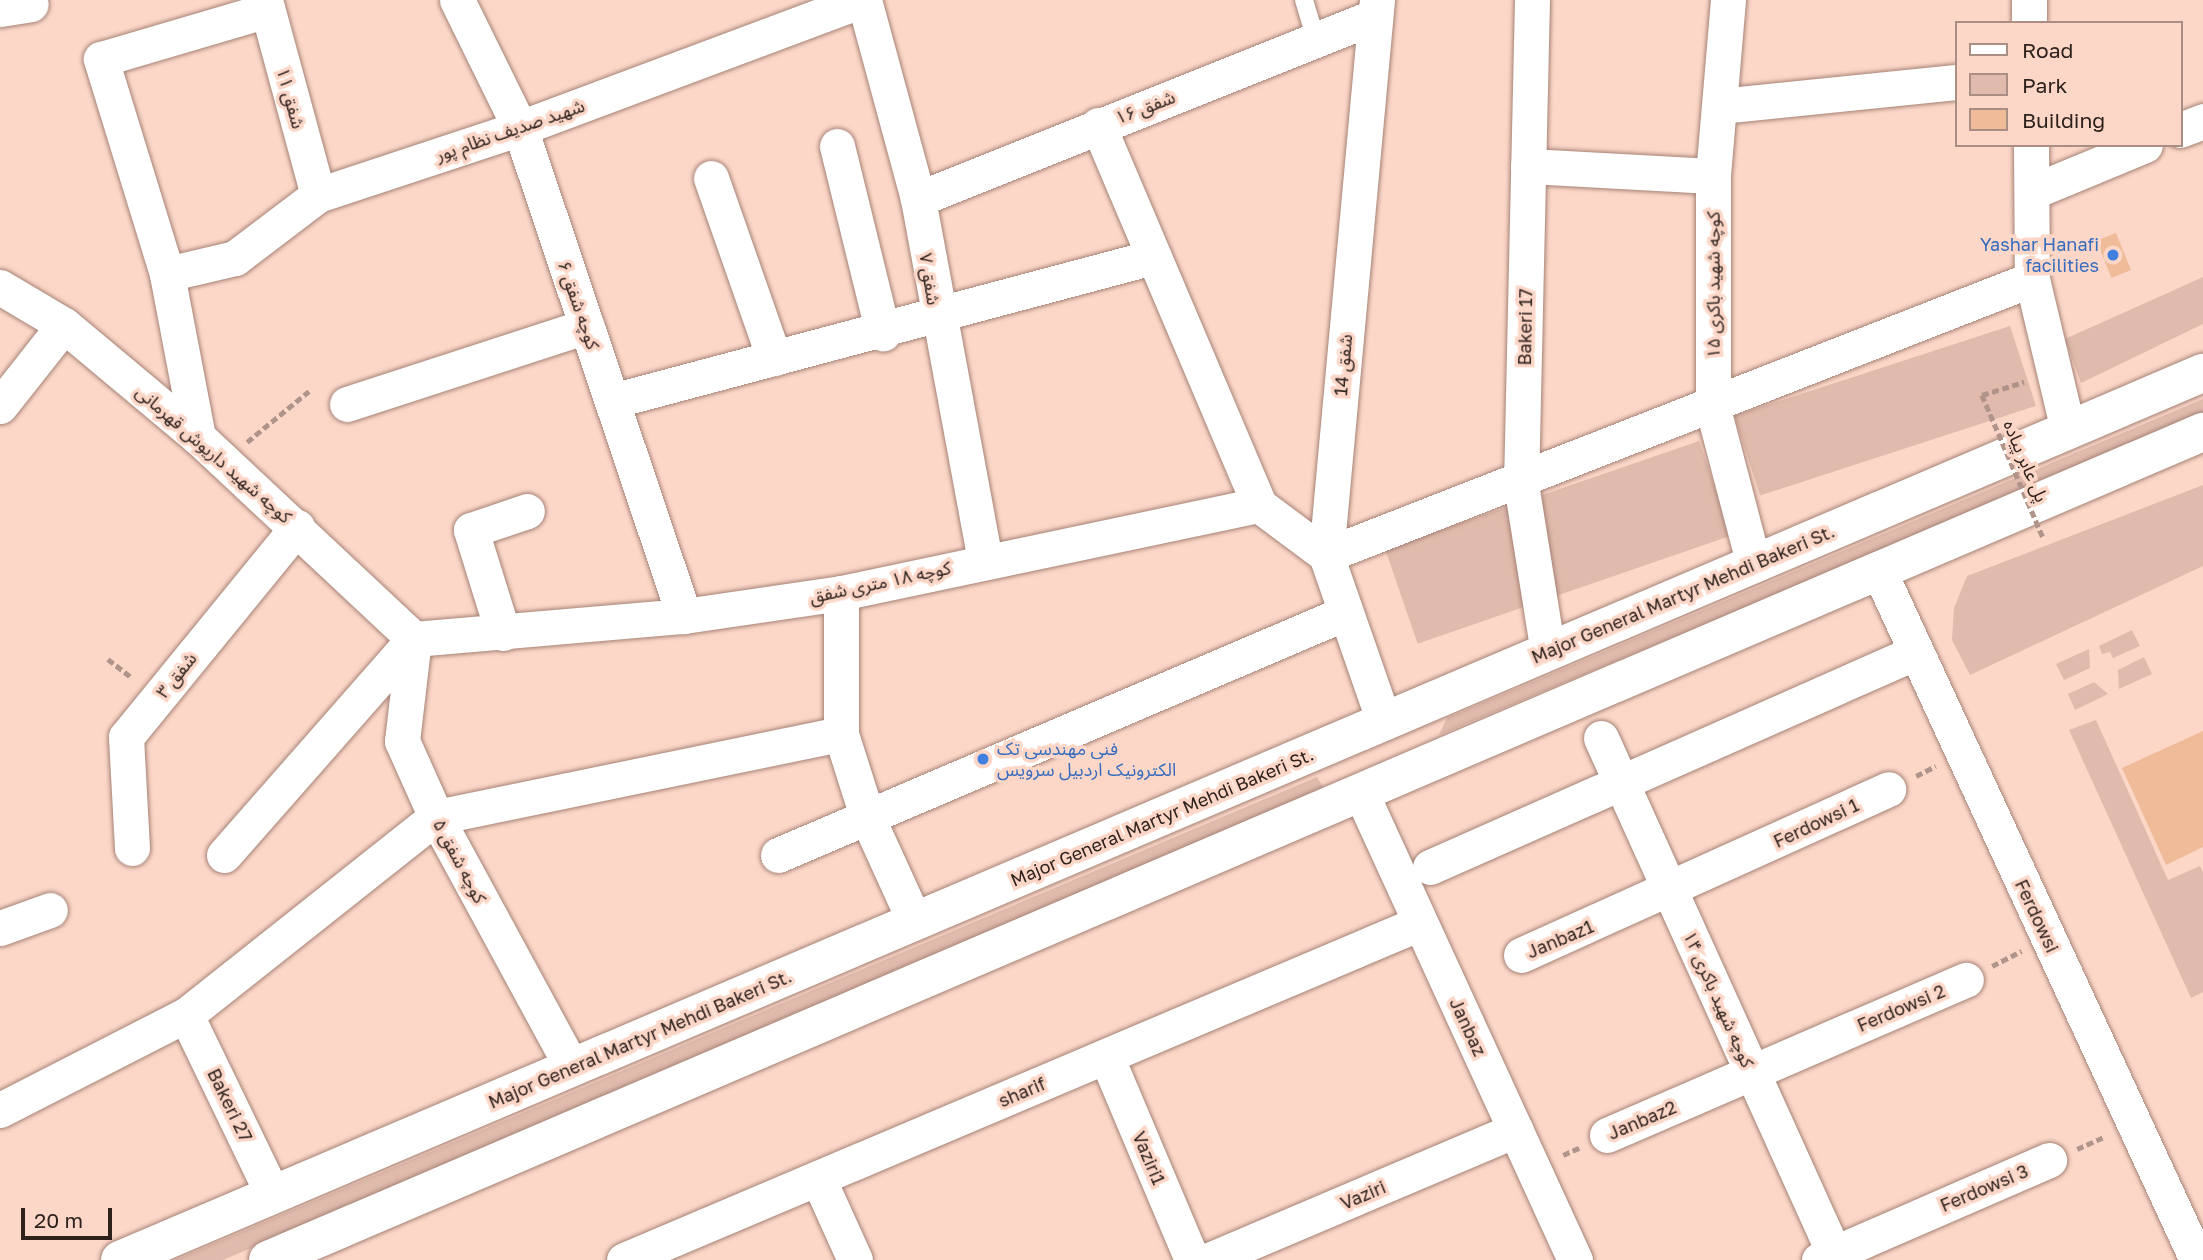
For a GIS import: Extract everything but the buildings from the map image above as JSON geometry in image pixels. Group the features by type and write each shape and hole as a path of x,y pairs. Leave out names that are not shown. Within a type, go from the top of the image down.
{"main road":[{"name":"Major General Martyr Mehdi Bakeri St.","path":"120,1260 2203,373"},
{"path":"268,1260 2203,432"},
{"path":"1361,793 1384,722"}],"street":[{"name":"کوچه شفق ۶","path":"457,0 520,128 684,616"},
{"name":"شهید صدیف نظام پور","path":"167,274 235,258 318,195 520,128 863,0"},
{"name":"شفق ۷","path":"863,0 918,199 936,319 985,561"},
{"name":"Bakeri 17","path":"1532,0 1521,484 1548,652"},
{"name":"کوچه شهید باکری ۱۵","path":"1728,0 1713,176 1713,409 1754,565"},
{"path":"2029,0 2029,21"},
{"path":"198,437 167,274 101,59 266,5"},
{"name":"شفق ۱۱","path":"266,5 318,195"},
{"name":"شفق ۱۶","path":"918,199 1316,40 1375,9"},
{"name":"شفق 14","path":"1375,9 1326,555 1384,722"},
{"path":"1720,106 1954,82"},
{"path":"2182,130 2203,121"},
{"path":"1098,125 1259,505 1326,555 1521,484 1713,409 2032,279"},
{"path":"838,146 883,333"},
{"path":"2031,147 2034,191 2032,279 2052,373 2068,430"},
{"path":"2034,191 2140,147"},
{"path":"1528,166 1713,176"},
{"path":"711,178 774,358"},
{"path":"612,401 936,319 1153,257"},
{"name":"کوچه شهید داریوش قهرمانی","path":"0,287 64,325 198,437 414,639"},
{"path":"0,406 64,325"},
{"path":"347,404 587,326"},
{"name":"کوچه ۱۸ متری شفق","path":"414,639 684,616 841,593 1259,505"},
{"path":"503,633 471,530 527,511"},
{"name":"شفق ۳","path":"132,848 126,737 297,527"},
{"name":"Ferdowsi","path":"1879,570 2197,1260"},
{"path":"841,593 841,734 868,819 915,922"},
{"path":"778,855 868,819 1345,613"},
{"path":"224,855 414,639"},
{"name":"کوچه شفق ۵","path":"414,639 402,741 436,817 572,1067"},
{"path":"1430,867 1916,652"},
{"path":"0,1110 186,1015 436,817 841,734"},
{"name":"کوچه شهید باکری ۱۴","path":"1601,738 1752,1073 1830,1258"},
{"name":"Ferdowsi 1","path":"1671,892 1888,789"},
{"name":"Janbaz","path":"1361,793 1575,1260"},
{"name":"Janbaz1","path":"1521,955 1671,892"},
{"path":"0,928 50,910"},
{"name":"sharif","path":"624,1260 1420,923"},
{"name":"Ferdowsi 2","path":"1752,1073 1966,981"},
{"name":"Bakeri 27","path":"186,1015 273,1195"},
{"name":"Vaziri1","path":"1106,1056 1192,1260"},
{"name":"Janbaz2","path":"1607,1135 1752,1073"},
{"name":"Vaziri","path":"1209,1260 1516,1130"},
{"name":"Ferdowsi 3","path":"1830,1258 2049,1160"},
{"path":"818,1178 855,1260"}],"lane":[{"path":"1304,0 1316,40"}],"path":[{"name":"پل عابر پیاده","path":"2043,537 1982,395 2052,373"},
{"path":"224,461 309,391"},
{"path":"1888,789 1962,753"},
{"name":"Ferdowsi 2","path":"1966,981 2047,937"},
{"name":"Ferdowsi 3","path":"2049,1160 2134,1125"},
{"name":"Janbaz2","path":"1533,1169 1607,1135"}],"green space":[{"path":"2203,277 2203,324 2081,383 2065,339"},
{"path":"2010,326 2036,406 1760,496 1734,416"},
{"path":"2203,399 2203,416 1439,735 1447,718"},
{"path":"1699,441 1732,536 1418,644 1385,549"},
{"path":"2203,485 2203,566 1970,675 1952,640 1954,608 1967,576"},
{"path":"2132,630 2140,646 2113,658 2110,652 2102,654 2099,646"},
{"path":"2089,649 2090,668 2064,680 2056,664"},
{"path":"2144,657 2152,674 2119,689 2118,670"},
{"path":"2094,682 2108,694 2075,710 2068,694"},
{"path":"2096,720 2168,880 2200,866 2203,872 2203,992 2191,998 2069,730"},
{"path":"1317,777 1325,790 223,1260 175,1260"}],"place":[{"name":"Yashar Hanafi facilities","path":"2113,255"},
{"name":"فنی مهندسی تک الکترونیک اردبیل سرویس","path":"983,759"}]}
